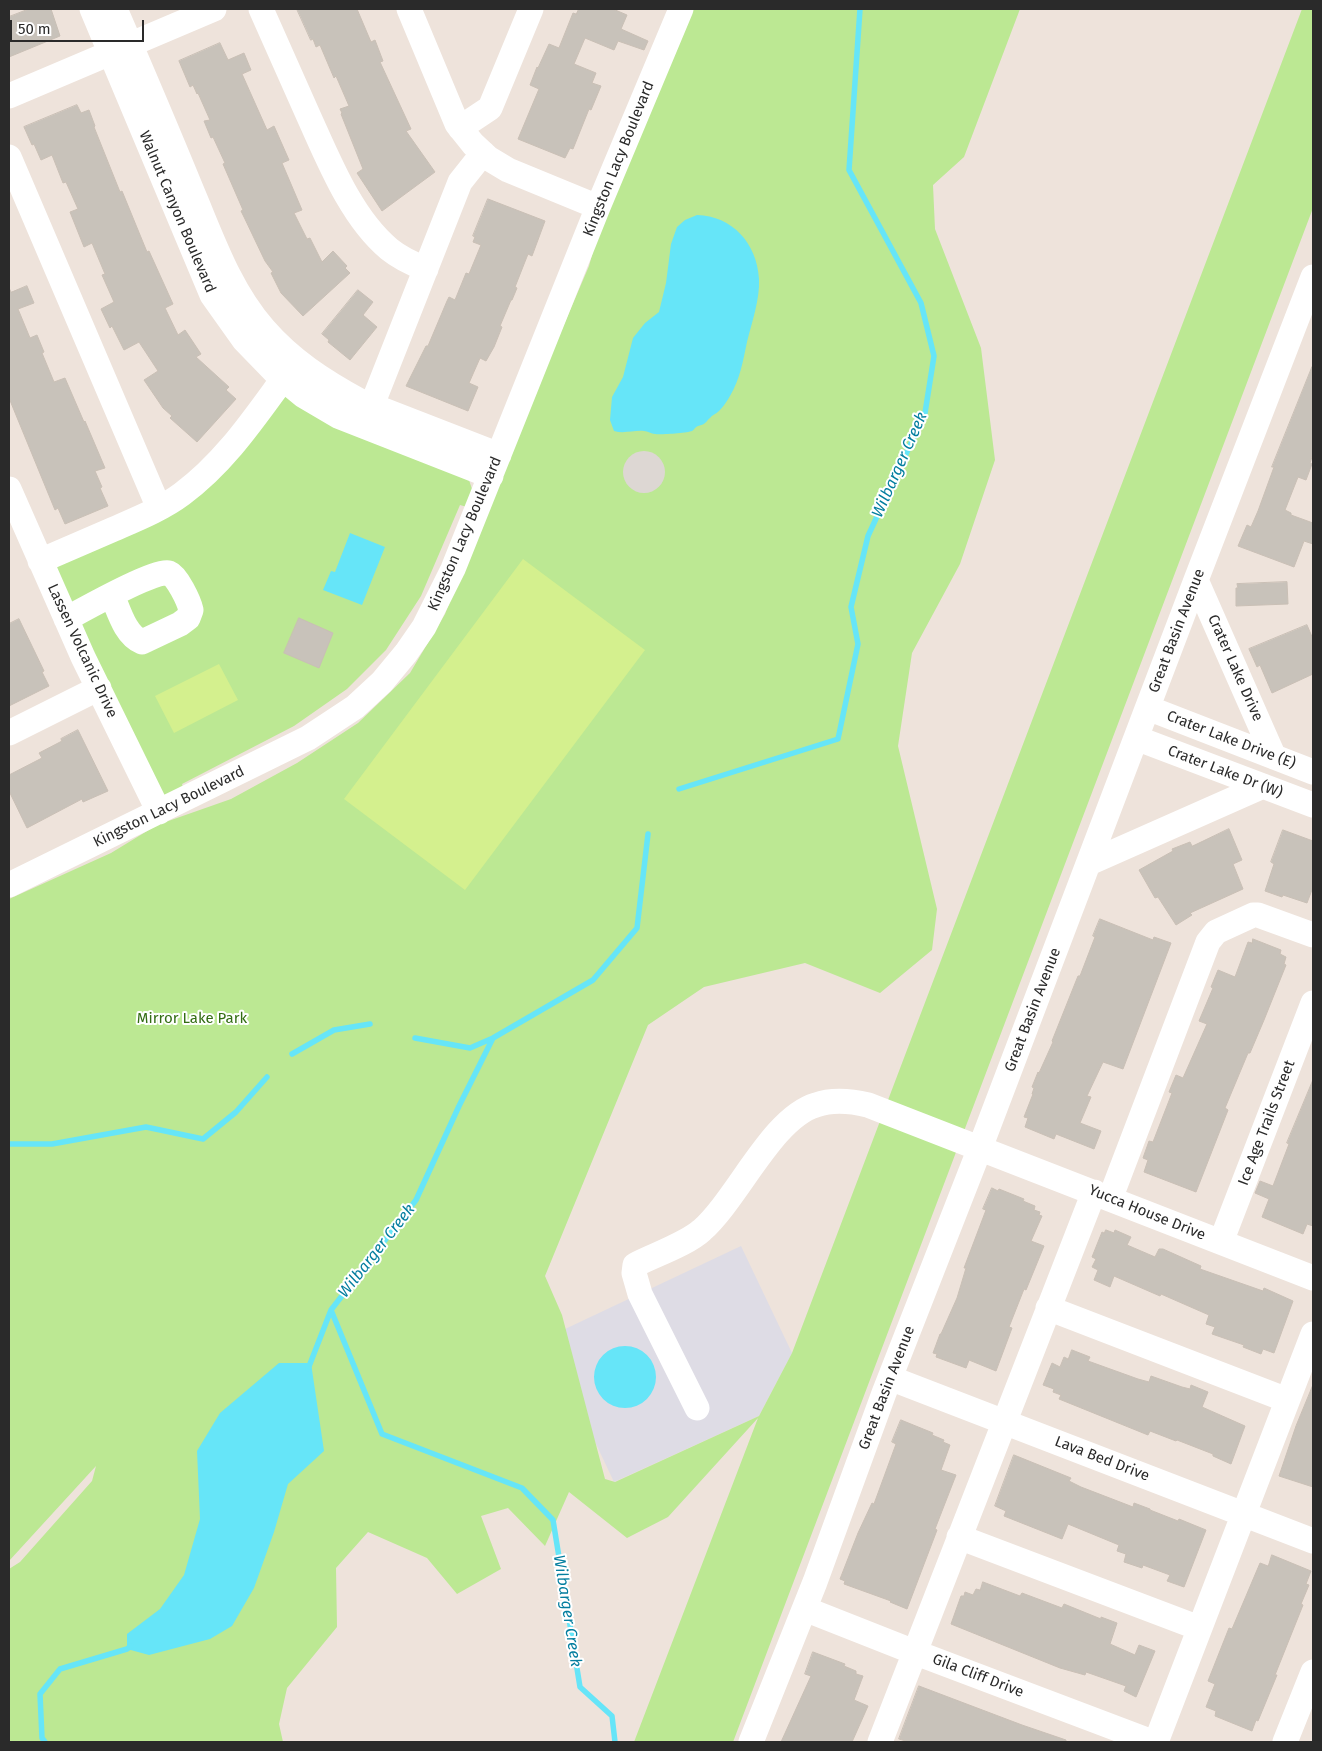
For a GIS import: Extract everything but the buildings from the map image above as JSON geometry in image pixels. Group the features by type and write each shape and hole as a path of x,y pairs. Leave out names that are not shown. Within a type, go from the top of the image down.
{"street":[{"name":"Walnut Canyon Boulevard","path":"92,9 120,48 232,284 262,327 291,357 335,387 495,465"},
{"name":"Walnut Canyon Boulevard","path":"115,9 120,48 212,296 244,340 283,379 304,396 338,416 495,465"},
{"path":"9,96 214,9"},
{"path":"261,9 333,170 348,196 367,224 389,249 403,259 426,269"},
{"path":"409,9 460,128 473,144 508,170 598,208"},
{"path":"460,128 490,108 531,9"},
{"name":"Kingston Lacy Boulevard","path":"9,885 308,738 355,707 382,682 424,627 438,601 681,9"},
{"path":"372,406 460,182 483,153"},
{"path":"9,157 159,508"},
{"name":"Great Basin Avenue","path":"751,1742 805,1608 890,1378 980,1148 1196,580 1311,292"},
{"path":"40,561 159,508 182,495 205,475 250,424 283,379"},
{"name":"Lassen Volcanic Drive","path":"9,489 66,619 159,812"},
{"name":"Crater Lake Drive","path":"1196,580 1274,757"},
{"path":"66,619 112,595"},
{"path":"9,733 99,688"},
{"name":"Crater Lake Drive (E)","path":"1148,708 1313,772"},
{"name":"Crater Lake Dr (W)","path":"1136,738 1313,805"},
{"path":"1089,863 1262,786"},
{"path":"880,1742 1048,1308 1102,1195 1212,936 1216,932 1253,915 1258,915 1313,935"},
{"name":"Ice Age Trails Street","path":"1221,1242 1313,1003"},
{"name":"Yucca House Drive","path":"697,1408 640,1294 634,1273 635,1265 701,1231 725,1205 767,1146 790,1120 815,1105 842,1101 868,1105 1313,1278"},
{"path":"1048,1308 1287,1400"},
{"path":"1156,1742 1313,1334"},
{"name":"Lava Bed Drive","path":"890,1378 1313,1541"},
{"path":"959,1537 1199,1628"},
{"name":"Gila Cliff Drive","path":"805,1608 914,1652 1152,1742"},
{"path":"1285,1742 1313,1672"}],"shaded area":[{"path":"644,451 659,457 665,472 659,487 644,493 629,487 623,472 629,457"},
{"path":"741,1246 792,1353 759,1416 614,1482 546,1338"}],"green space":[{"name":"Mirror Lake Park","path":"693,9 1020,9 964,157 933,185 935,229 981,348 995,460 960,564 912,653 898,746 937,909 932,950 880,993 805,963 704,987 648,1025 545,1276 562,1315 605,1479 615,1482 759,1416 792,1353 1302,9 1313,9 1313,208 733,1742 634,1742 758,1418 668,1517 627,1538 569,1492 545,1546 508,1508 481,1516 501,1569 457,1594 427,1558 368,1532 336,1568 337,1627 287,1688 279,1724 283,1742 9,1742 9,1569 20,1562 92,1481 96,1466 9,1561 9,899 111,853 157,825 231,799 297,763 358,723 410,673 445,614 518,427 589,266 601,222"},
{"path":"279,393 469,480 473,492 467,507 460,505 421,596 386,650 347,689 294,726 182,784 184,790 163,798 50,563 153,518"},
{"path":"523,559 645,650 465,890 344,799"},
{"path":"219,664 238,700 174,733 155,696"}],"water":[{"path":"697,215 721,220 731,226 748,243 757,266 759,287 757,302 736,383 730,396 718,412 706,423 697,426 692,431 654,434 644,431 614,431 610,420 612,397 623,377 633,338 645,323 659,312 666,283 671,244 677,227 685,220"},
{"path":"350,533 385,547 362,605 323,590 331,571 335,572"},
{"path":"619,1346 631,1346 647,1355 654,1365 656,1377 654,1389 647,1399 631,1408 619,1408 608,1403 599,1394 594,1383 594,1371 599,1360 608,1351"},
{"path":"279,1363 311,1363 324,1451 288,1484 274,1532 254,1588 232,1626 210,1639 149,1655 127,1649 127,1634 160,1609 184,1575 200,1519 197,1451 220,1413"}],"waterway":[{"name":"Wilbarger Creek","path":"679,789 838,739 858,644 851,607 868,536 925,413 934,356 921,303 849,170 860,9"},
{"name":"Wilbarger Creek","path":"415,1038 470,1048 493,1038 593,980 637,928 648,834"},
{"path":"292,1054 334,1030 370,1024"},
{"name":"Wilbarger Creek","path":"493,1038 459,1106 416,1200 331,1310 382,1434 522,1488 553,1520 580,1687 612,1716 615,1742"},
{"path":"9,1144 52,1144 146,1127 203,1139 236,1112 267,1077"},
{"path":"308,1369 331,1310"},
{"path":"45,1742 42,1738 40,1694 60,1669 127,1649 131,1646"}]}
